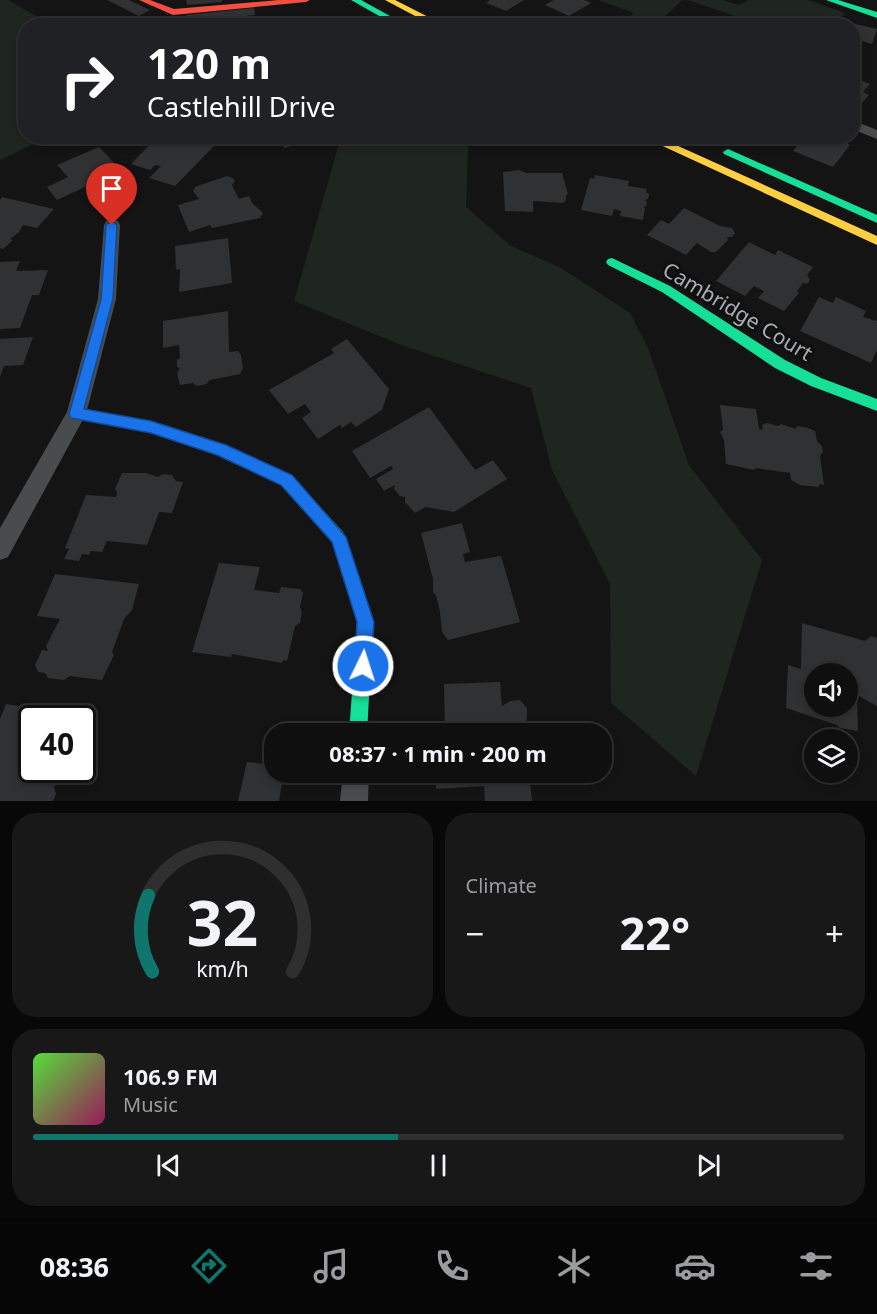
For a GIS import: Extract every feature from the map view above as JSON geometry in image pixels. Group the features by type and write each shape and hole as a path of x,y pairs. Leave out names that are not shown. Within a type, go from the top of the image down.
{"street":[{"path":"143,0 173,12 306,0"},
{"path":"355,0 389,18"},
{"path":"389,0 426,18"},
{"path":"830,0 877,15"},
{"path":"860,128 877,135"},
{"path":"664,144 877,241"},
{"path":"714,146 877,219"},
{"path":"0,549 75,414 107,299 112,225"},
{"name":"Cambridge Court","path":"612,262 666,289 780,364 816,382 877,405"},
{"path":"75,414 151,427 221,450 286,480 338,537 365,622 359,723"},
{"path":"354,801 355,783"}],"shaded area":[{"path":"0,0 8,0 40,18 18,18 18,144 33,144 0,160"},
{"path":"598,0 682,0 663,18 628,18 634,13"},
{"path":"687,0 723,0 738,5 749,0 808,0 845,13 840,18 742,18"},
{"path":"339,144 469,144 466,207 511,246 561,268 630,313 648,348 689,465 762,560 696,776 611,703 610,584 552,470 531,388 401,345 294,301"}],"building":[{"path":"107,0 129,0 150,10 139,16"},
{"path":"186,0 222,0 222,2 187,5"},
{"path":"490,0 524,0 506,11 486,3"},
{"path":"554,0 584,0 591,3 569,16 545,5"},
{"path":"254,8 255,15 186,18 186,15"},
{"path":"860,25 877,29 872,44 860,40"},
{"path":"860,80 870,84 863,92 869,95 860,103"},
{"path":"150,144 214,146 175,186 149,178 161,166 155,165 150,170 131,164"},
{"path":"282,144 295,145 284,148"},
{"path":"799,144 850,145 833,167 793,151"},
{"path":"99,147 121,170 57,200 47,187 68,177 57,165"},
{"path":"519,170 526,173 562,173 568,194 566,200 563,203 533,201 533,212 505,211 503,172"},
{"path":"595,175 629,181 628,186 647,189 646,192 649,194 648,199 645,200 646,206 643,207 645,208 643,220 620,216 621,211 614,209 612,216 581,210 590,178 594,179"},
{"path":"227,176 235,181 232,185 239,199 249,196 252,203 263,213 260,218 212,228 210,225 189,232 178,205 199,199 193,191 195,187"},
{"path":"2,197 54,209 37,228 23,225 19,232 10,239 13,240 3,249 0,248 0,200"},
{"path":"684,208 720,226 732,228 735,233 732,237 727,237 728,240 716,252 711,252 697,243 686,255 647,235 661,220 669,224"},
{"path":"228,238 232,283 179,292 180,269 176,270 175,246"},
{"path":"749,242 775,255 778,250 813,267 807,275 810,280 807,284 803,283 797,291 799,293 784,311 758,298 764,291 754,286 745,296 716,281"},
{"path":"20,261 16,271 48,270 39,295 32,295 20,328 0,329 0,262"},
{"path":"819,297 833,303 836,297 866,311 863,317 877,321 877,350 871,363 800,331"},
{"path":"228,311 229,352 238,351 241,355 243,368 240,374 210,380 206,384 197,386 193,383 180,385 177,373 180,368 177,367 177,360 180,358 179,345 163,348 163,321"},
{"path":"33,337 23,365 4,366 0,377 0,339"},
{"path":"347,339 389,389 382,410 356,427 351,422 342,428 340,425 318,439 302,418 311,412 305,404 288,414 269,390 334,353 331,349"},
{"path":"720,405 756,409 759,429 763,430 762,425 767,423 778,426 781,424 796,429 797,426 815,431 823,452 820,456 824,485 820,484 818,487 800,485 791,480 790,473 756,468 754,470 726,464 724,440 720,432 723,430"},
{"path":"429,407 475,470 493,460 507,479 454,512 426,507 415,513 405,502 405,497 400,496 394,489 395,485 384,491 376,479 393,469 391,466 370,478 352,451"},
{"path":"122,473 146,473 158,477 163,474 172,475 176,481 183,482 172,513 159,512 147,545 107,541 102,552 91,551 89,555 82,554 79,561 64,559 69,549 65,548 86,495 116,497 115,489"},
{"path":"462,523 470,552 463,554 465,562 501,556 520,622 448,640 442,632 440,612 436,595 433,593 433,579 421,533"},
{"path":"219,563 260,567 254,590 279,593 281,587 300,589 303,593 300,623 295,626 287,661 283,660 282,663 232,654 231,657 192,652"},
{"path":"55,574 139,584 132,610 124,619 112,652 114,655 102,680 70,676 64,680 48,678 45,673 38,672 35,665 42,650 48,651 46,646 60,619 37,616"},
{"path":"802,623 865,641 871,636 877,638 877,706 858,696 858,663 804,663 804,714 786,708 788,665 801,669"},
{"path":"500,682 502,706 510,701 520,700 527,708 526,723 445,723 444,684"},
{"path":"6,704 18,706 18,783 56,783 56,794 53,801 0,801 0,719"},
{"path":"813,717 858,717 858,729 840,728"},
{"path":"247,762 264,764 264,783 282,783 279,801 238,801"},
{"path":"436,783 530,783 532,801 485,801 484,786 436,789"}],"traffic: fast":[{"path":"355,0 389,18"},
{"path":"830,0 877,15"},
{"path":"728,152 877,219"},
{"path":"612,262 666,289 780,364 816,382 877,405"},
{"path":"76,414 151,427 221,450 286,480 338,537 365,622 359,723"}],"traffic: slow":[{"path":"389,0 426,18"},
{"path":"664,144 877,241"}],"traffic: jam":[{"path":"143,0 173,12 306,0"}],"route":[{"path":"112,225 107,299 75,414 151,427 221,450 286,480 338,537 365,622 363,666"}]}
